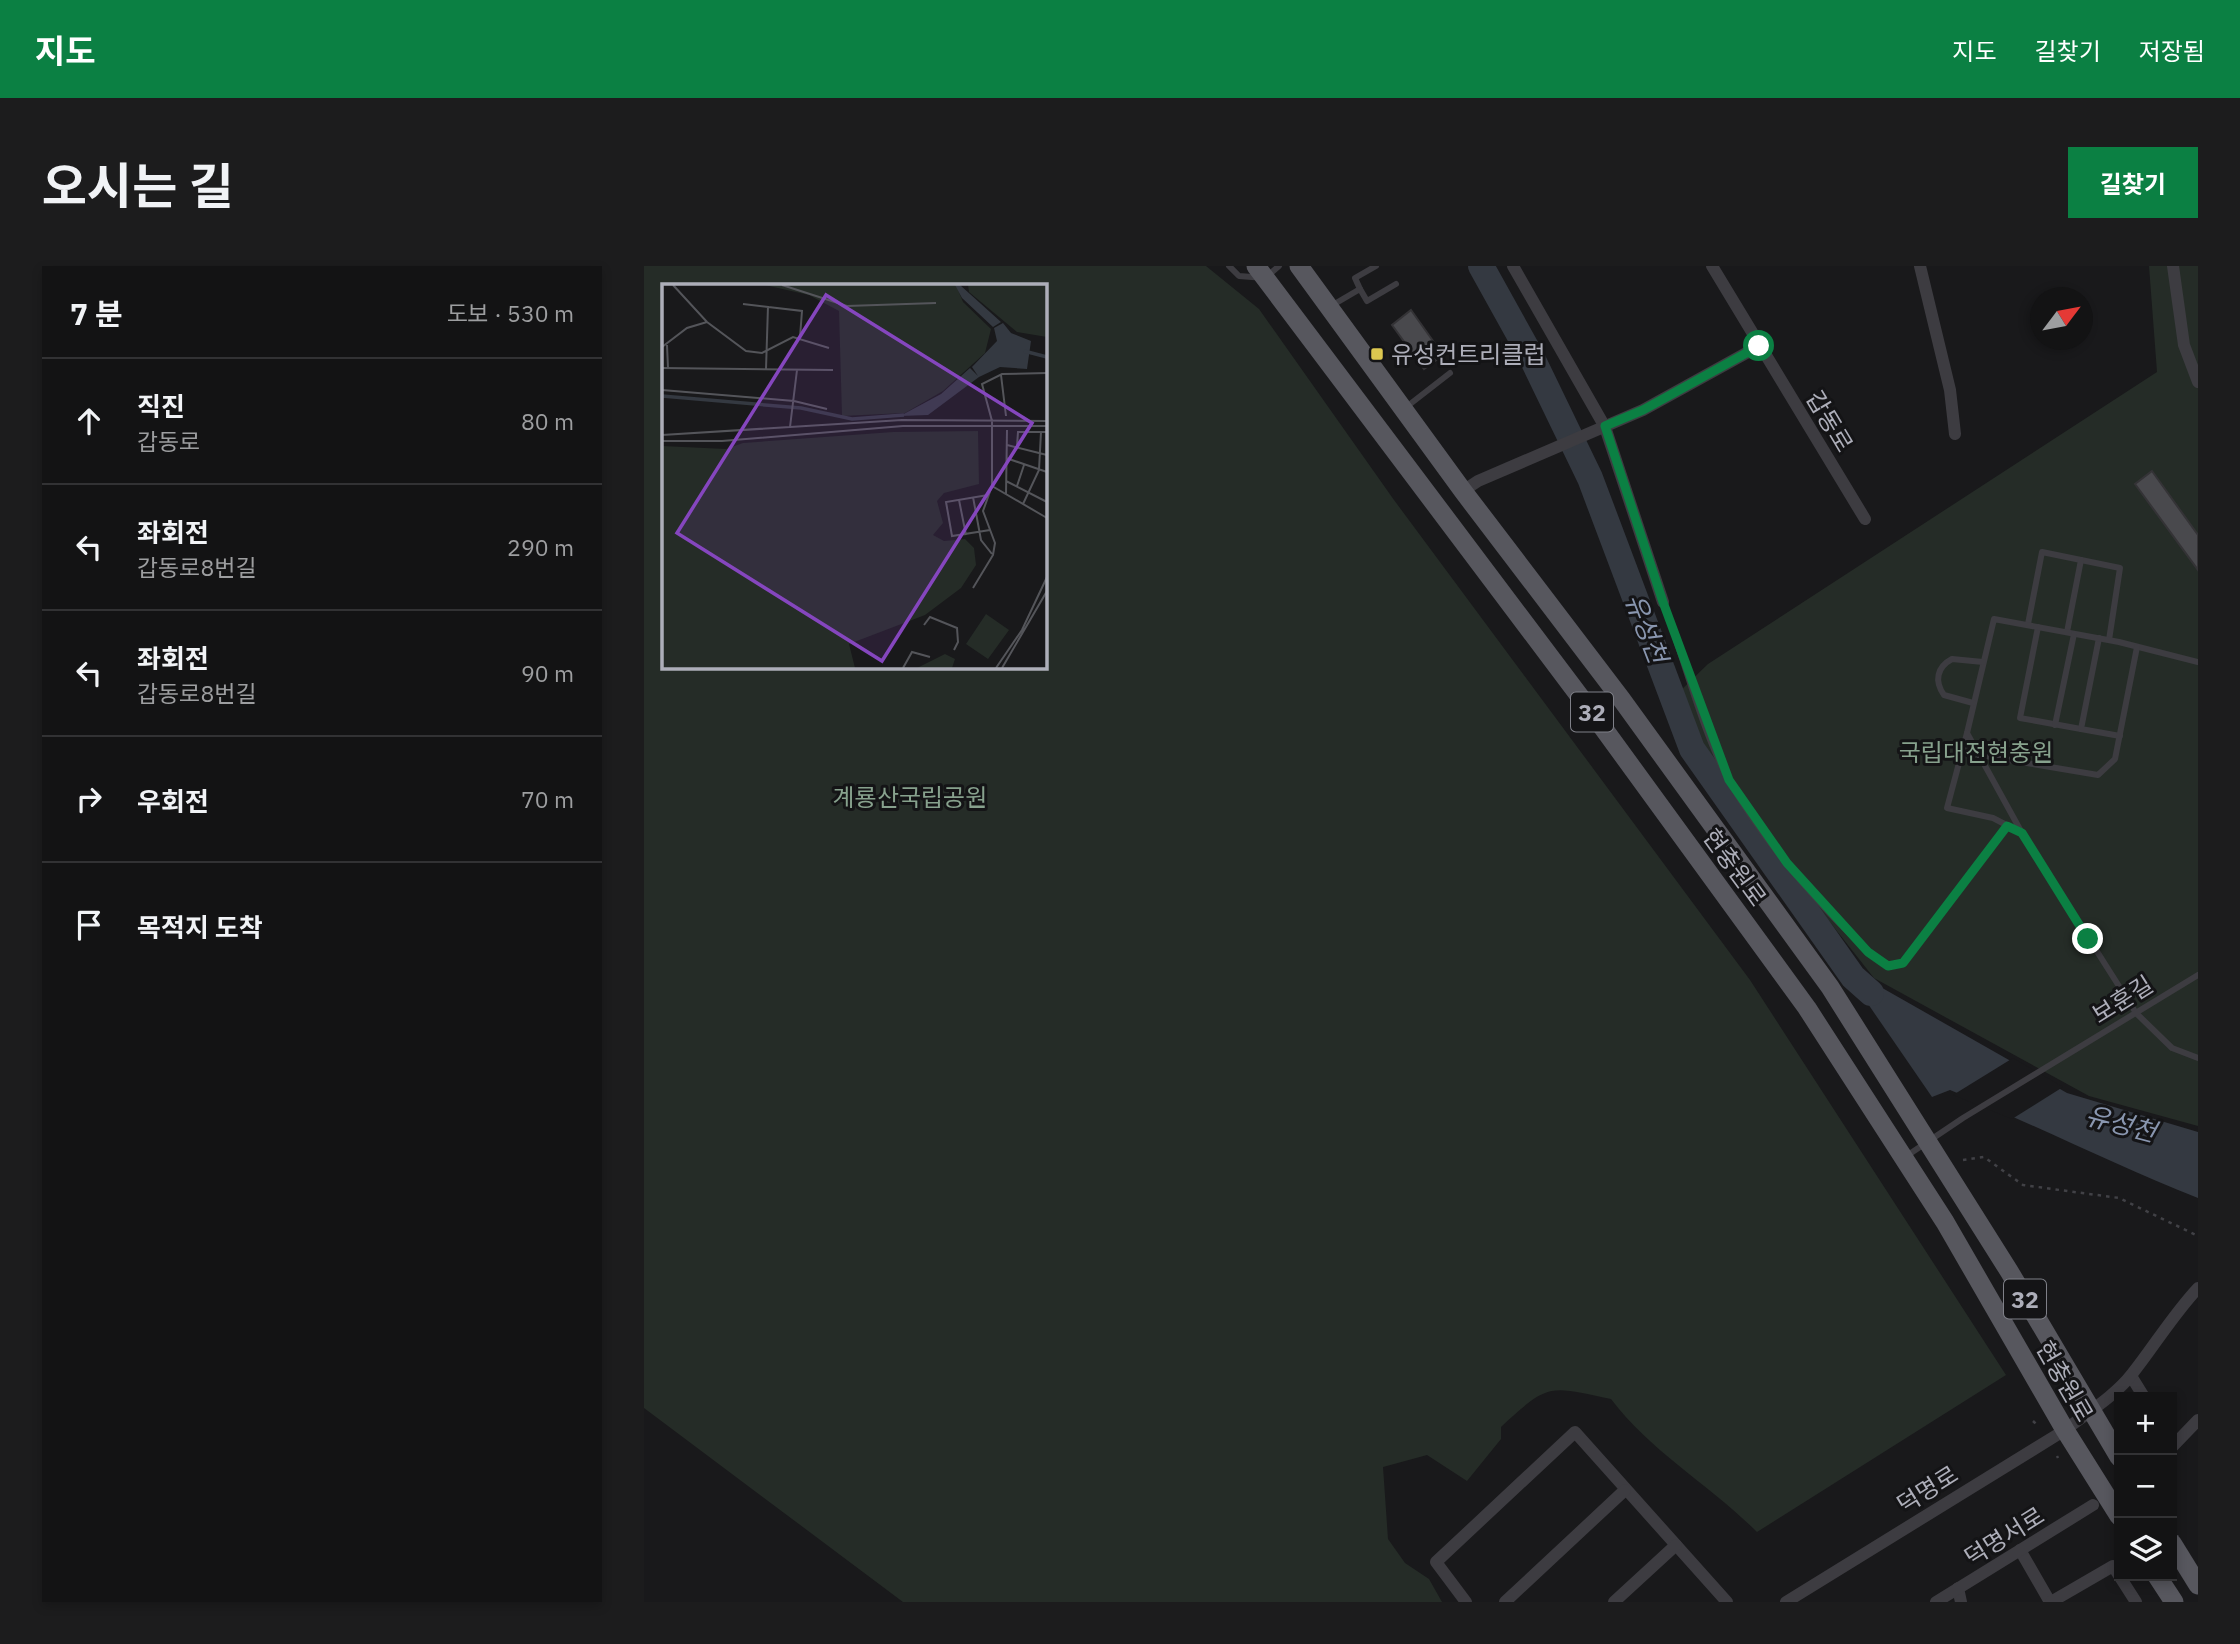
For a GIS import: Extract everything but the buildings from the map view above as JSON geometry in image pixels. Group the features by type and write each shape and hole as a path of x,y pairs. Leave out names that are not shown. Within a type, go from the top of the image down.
{"main road":[{"name":"현충원로","path":"1305,268 1329,307 1403,409 1622,700 1830,988 1929,1142 2118,1455"},
{"name":"현충원로","path":"1266,270 1791,986 1945,1222 2065,1430 2114,1508"},
{"path":"2177,1551 2198,1585"},
{"path":"2160,1581 2174,1602"}],"street":[{"path":"1513,266 1601,428 1663,602"},
{"name":"갑동로","path":"1712,266 1865,519"},
{"path":"1920,266 1950,390 1955,433"},
{"path":"2173,266 2184,345 2198,382"},
{"path":"1463,491 1478,481 1643,410 1759,346"},
{"name":"덕명로","path":"1783,1602 2065,1430 2131,1376 2170,1318 2198,1287"},
{"path":"2131,1376 2141,1392"},
{"path":"2177,1440 2198,1420"},
{"path":"1466,1602 1436,1562 1575,1432 1727,1602"},
{"path":"1506,1602 1625,1490"},
{"name":"덕명서로","path":"1936,1602 2093,1505"},
{"path":"1614,1602 1676,1545"},
{"path":"2020,1550 2051,1602 2113,1566 2136,1602"},
{"path":"1958,1588 1961,1602"}],"lane":[{"name":"현충원로","path":"1230,266 1239,276 1266,270"},
{"path":"1377,266 1355,278 1367,301 1396,284"},
{"path":"1329,307 1360,289"},
{"path":"1403,409 1450,373"},
{"path":"2028,624 2042,552 2120,568 2109,640"},
{"path":"2055,725 2081,560"},
{"path":"1663,602 1729,780 1787,863 1868,952 1888,966 1903,963 2007,826"},
{"path":"2022,833 1993,818 1947,808 1994,619 2109,640 2198,662"},
{"path":"2038,626 2020,718 2120,736"},
{"path":"2081,729 2099,638"},
{"path":"1979,755 2098,775 2115,759 2137,647"},
{"path":"1973,703 1944,695 1940,689 1938,675 1941,668 1952,659 1983,662"},
{"path":"1967,733 2022,833 2136,1013 2172,1048 2198,1058"},
{"name":"보훈길","path":"1903,1158 1963,1118 2198,975"}],"path":[{"path":"1963,1160 1984,1157 2022,1185 2119,1198 2198,1236"}],"green space":[{"name":"유성컨트리클럽","path":"644,266 1206,266 1259,309 1394,500 1750,980 2006,1375 1757,1532 1644,1436 1611,1399 1562,1390 1541,1395 1501,1427 1501,1439 1467,1481 1427,1455 1383,1467 1388,1539 1405,1563 1429,1579 1442,1602 903,1602 644,1408"},
{"name":"국립대전현충원","path":"2149,266 2198,266 2198,1126 2089,1096 1874,978 1735,802 1676,695 1708,664 2157,372"}],"water":[{"path":"1854,964 1870,981 2067,1093 2198,1132 2198,1198 1950,1090 1932,1097 1844,969"}],"pier":[{"path":"2013,1058 2063,1087 2012,1119 1953,1095"}],"waterway":[{"name":"유성천","path":"1481,266 1531,356 1590,478 1692,749 1853,977 1871,993"}],"place":[{"name":"유성컨트리클럽","path":"1377,354"}],"route":[{"path":"1759,346 1643,410 1605,426 1663,602 1717,754 1729,780 1755,821 1787,863 1868,952 1888,966 1903,963 2007,826 2022,833 2088,939"}],"park label":[{"name":"계룡산국립공원","path":"910,797"}]}
